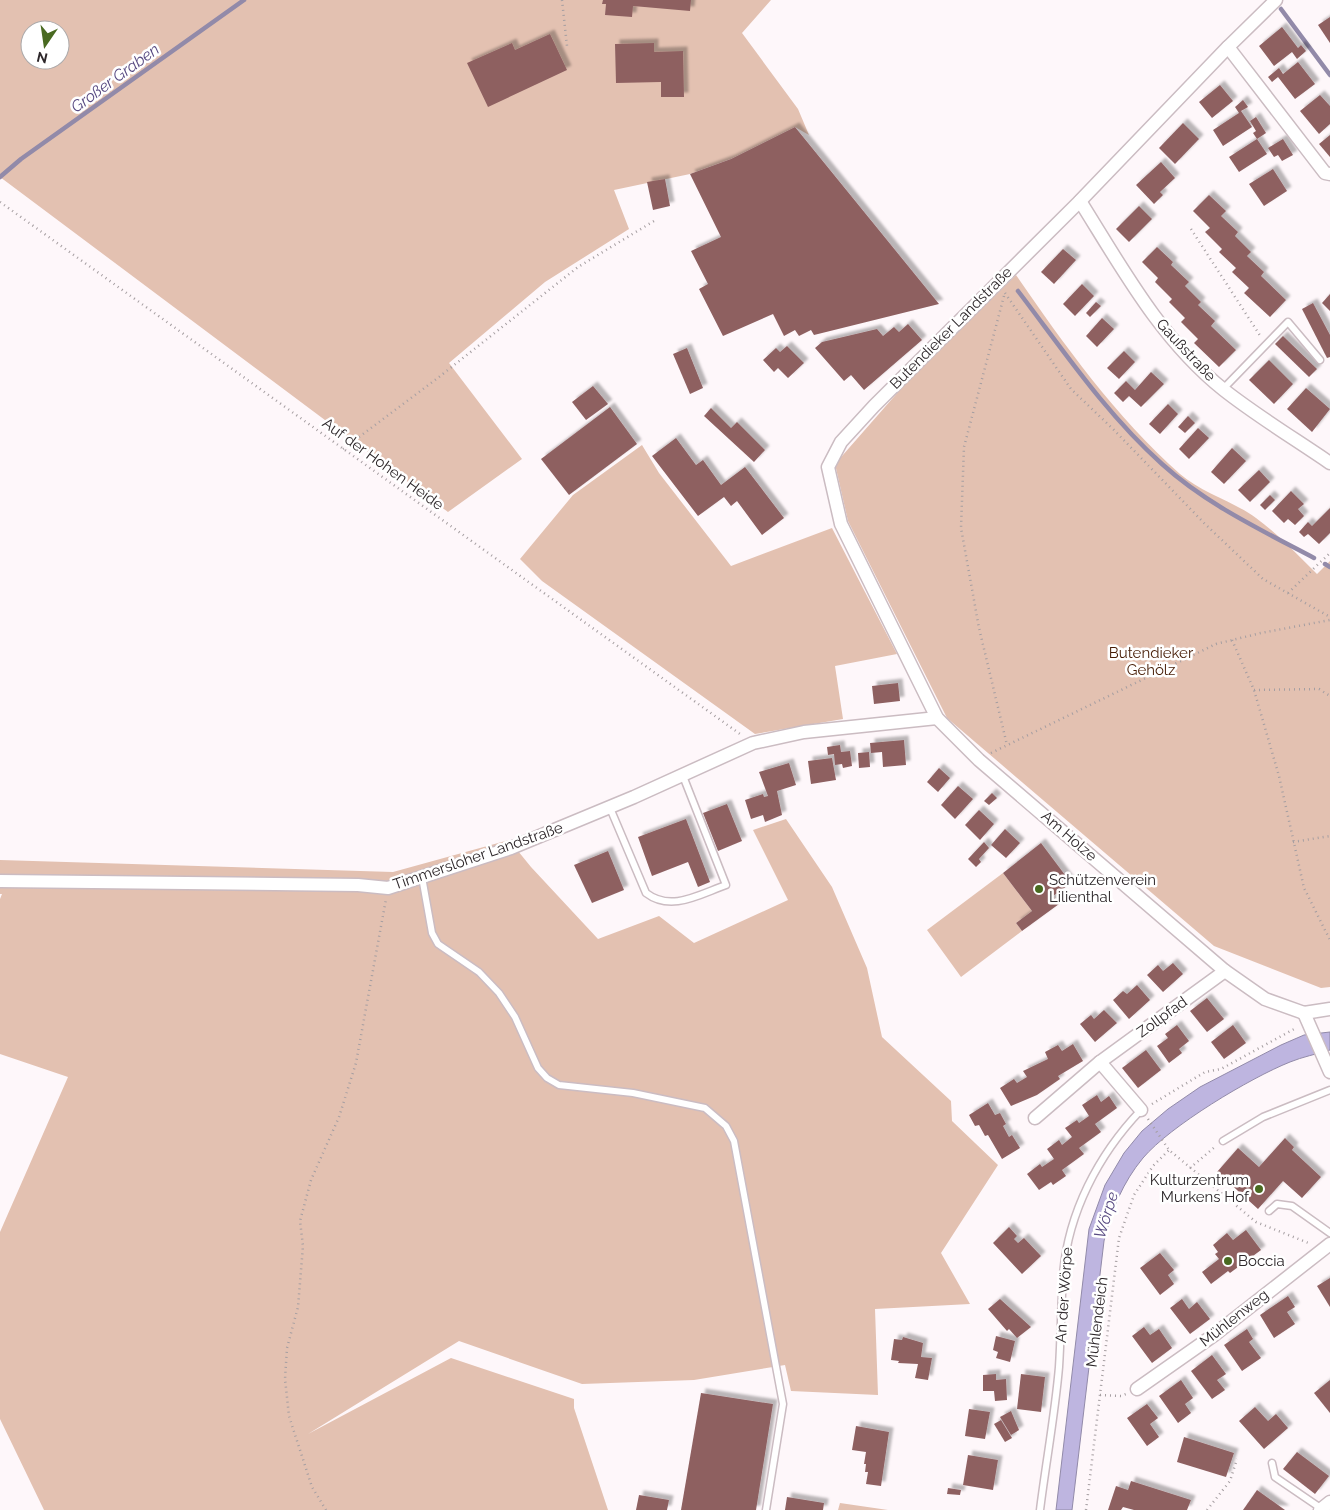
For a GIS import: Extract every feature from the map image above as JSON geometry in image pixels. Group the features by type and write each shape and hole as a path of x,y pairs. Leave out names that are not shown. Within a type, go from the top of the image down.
{"street":[{"name":"Butendieker Landstraße","path":"938,718 841,524 828,467 840,442 998,281 1080,201 1228,46 1276,0"},
{"path":"1228,46 1325,173 1330,174"},
{"name":"Gaußstraße","path":"1080,201 1144,305 1184,352 1223,389 1330,463"},
{"name":"Timmersloher Landstraße","path":"1,883 358,885 388,888 511,848 610,808 753,743 804,732 938,718"},
{"name":"Am Holze","path":"938,718 979,760 1225,971 1265,999 1308,1021"},
{"name":"Zollpfad","path":"1034,1118 1100,1062 1225,971"},
{"path":"1330,1009 1308,1021 1330,1072"},
{"path":"1100,1062 1144,1114"},
{"name":"Mühlenweg","path":"1137,1389 1214,1335 1327,1247"}],"lane":[{"path":"1223,389 1265,343 1288,322 1320,360"},
{"path":"610,808 646,893 657,901 674,903 726,885 682,776"},
{"path":"422,877 432,933 438,944 479,972 500,993 515,1017 538,1068 547,1078 559,1085 633,1093 705,1108 726,1126 734,1141 783,1404 766,1510"},
{"path":"1224,1141 1263,1117 1330,1090"},
{"name":"An der Wörpe","path":"1040,1510 1058,1371 1063,1274 1069,1237 1081,1200 1101,1162 1123,1129 1144,1114"},
{"path":"1268,1210 1277,1204 1292,1206 1330,1233"},
{"path":"1272,1463 1275,1477 1324,1507"}],"path":[{"path":"562,0 567,46"},
{"name":"Auf der Hohen Heide","path":"0,202 753,743"},
{"path":"343,449 439,377 578,267 654,221"},
{"path":"1191,229 1265,343"},
{"path":"998,281 1071,389 1114,430 1205,524 1263,579 1330,619"},
{"path":"1005,292 964,448 961,528 979,628 1007,745"},
{"path":"1288,593 1330,552"},
{"path":"979,760 1185,658 1232,640 1330,619"},
{"path":"1232,640 1254,690 1278,776 1304,888 1330,940"},
{"path":"1254,690 1320,689 1330,696"},
{"path":"1293,842 1330,836"},
{"path":"326,1510 312,1487 288,1416 285,1379 287,1348 298,1307 303,1246 300,1222 311,1180 339,1117 356,1063 388,888"},
{"path":"1308,1021 1221,1069 1205,1072 1144,1114 1169,1150 1256,1222 1327,1247"},
{"path":"1190,1168 1206,1153 1224,1141"},
{"name":"Mühlendeich","path":"1086,1510 1118,1238 1134,1195 1152,1166 1169,1150"},
{"path":"1100,1395 1120,1396 1137,1389"},
{"path":"1207,1510 1230,1481 1237,1459"}],"green space":[{"path":"0,0 771,0 742,33 798,109 809,135 795,127 731,159 690,174 614,190 629,229 545,282 449,363 522,459 448,512 0,177"},
{"name":"Butendieker Gehölz","path":"1016,275 1072,354 1112,404 1156,452 1180,474 1189,481 1256,518 1317,574 1330,561 1330,987 1321,988 1214,946 947,718 848,521 835,464 913,375"},
{"path":"642,445 659,473 731,566 832,528 897,654 835,666 843,719 755,734 542,581 520,559 573,495"},
{"path":"786,819 832,887 867,968 882,1037 951,1101 952,1121 998,1165 941,1253 970,1304 875,1309 878,1395 791,1391 785,1365 694,1380 582,1384 459,1341 308,1434 451,1358 574,1399 574,1408 608,1510 44,1510 0,1419 0,1232 68,1077 0,1054 0,899 2,894 0,894 0,860 393,872 509,840 531,867 598,939 659,916 694,943 788,900 753,830"},
{"path":"1003,873 1032,911 1016,923 1022,931 961,977 927,930"},
{"path":"840,1503 888,1510 838,1510"}],"water":[{"name":"Wörpe","path":"1330,1032 1330,1050 1295,1060 1273,1069 1212,1104 1155,1145 1129,1177 1114,1208 1104,1241 1072,1510 1056,1510 1089,1229 1105,1185 1124,1153 1142,1131 1168,1109 1200,1087 1304,1035"}],"building":[{"path":"603,0 691,0 690,11 633,6 632,17 605,15 606,4 602,4"},
{"path":"1330,17 1330,43 1318,25"},
{"path":"1282,27 1298,48 1301,45 1306,51 1297,59 1292,52 1274,66 1259,46"},
{"path":"550,34 567,70 488,107 467,63 512,43 515,50"},
{"path":"654,43 654,52 683,51 684,97 661,97 661,82 616,83 615,44"},
{"path":"1298,62 1315,84 1295,99 1278,77 1272,82 1268,77 1279,68 1283,74"},
{"path":"1220,85 1233,101 1212,118 1199,102"},
{"path":"1320,95 1330,106 1330,124 1319,134 1300,111"},
{"path":"1243,100 1248,107 1241,111 1252,127 1223,146 1213,130 1239,113 1235,107"},
{"path":"1256,117 1266,133 1257,139 1253,133 1256,131 1250,121"},
{"path":"1183,123 1199,139 1175,164 1159,148"},
{"path":"795,127 939,304 814,335 811,330 799,336 795,330 784,336 773,314 723,336 699,289 708,284 691,251 721,237 690,174 731,159"},
{"path":"1330,135 1330,157 1319,144"},
{"path":"1257,139 1267,154 1239,172 1229,157"},
{"path":"1283,139 1293,155 1282,161 1278,155 1274,157 1268,148"},
{"path":"1161,162 1175,178 1160,192 1163,195 1154,204 1136,185"},
{"path":"1273,169 1287,191 1264,206 1249,184"},
{"path":"665,179 670,206 653,210 647,182"},
{"path":"1209,195 1226,211 1221,216 1238,232 1235,236 1251,252 1247,256 1264,272 1261,276 1286,300 1270,317 1244,293 1249,288 1232,272 1236,268 1219,252 1222,249 1205,232 1210,228 1193,211"},
{"path":"1139,206 1152,219 1129,242 1116,229"},
{"path":"1157,247 1173,262 1171,265 1189,282 1185,286 1201,302 1198,305 1215,321 1211,326 1236,350 1219,367 1194,343 1198,339 1181,322 1185,318 1169,302 1172,299 1155,282 1158,278 1142,262"},
{"path":"1063,249 1076,260 1054,284 1041,272"},
{"path":"1082,284 1094,296 1075,316 1063,304"},
{"path":"1330,294 1330,311 1322,303"},
{"path":"1096,302 1101,306 1090,317 1086,313"},
{"path":"1313,303 1330,335 1330,357 1327,358 1302,309"},
{"path":"1102,318 1114,329 1097,347 1086,336"},
{"path":"908,324 922,340 864,390 851,375 844,381 815,348 822,342 877,329 883,336 894,327 899,332"},
{"path":"1283,336 1317,369 1309,377 1275,344"},
{"path":"787,346 804,363 788,378 778,368 774,372 763,360 776,348 780,352"},
{"path":"687,348 703,388 690,394 673,354"},
{"path":"1124,351 1135,362 1119,379 1107,368"},
{"path":"1269,360 1293,384 1274,404 1249,380"},
{"path":"1151,372 1164,384 1141,407 1129,396 1123,402 1114,393 1126,381 1135,390"},
{"path":"593,386 608,404 586,420 572,402"},
{"path":"1306,388 1330,409 1312,432 1287,409"},
{"path":"1168,404 1178,414 1160,434 1149,424"},
{"path":"610,407 637,444 569,495 541,459"},
{"path":"711,408 731,428 737,422 765,450 754,462 704,416"},
{"path":"1188,416 1195,423 1185,433 1178,427"},
{"path":"1198,428 1209,438 1189,459 1179,449"},
{"path":"676,438 696,465 703,460 721,485 745,467 784,518 762,535 737,501 731,506 724,497 698,516 652,456"},
{"path":"1232,448 1246,461 1224,484 1211,472"},
{"path":"1259,470 1270,482 1250,502 1238,490"},
{"path":"1291,491 1304,504 1298,509 1304,516 1295,525 1288,519 1284,523 1272,511"},
{"path":"1270,495 1275,500 1265,510 1260,505"},
{"path":"1330,508 1330,533 1319,544 1308,534 1304,537 1299,532 1308,522 1312,526"},
{"path":"898,683 900,701 874,704 872,686"},
{"path":"904,740 906,765 883,767 882,752 871,753 870,743"},
{"path":"840,745 841,752 850,751 852,766 843,768 842,764 835,765 834,754 828,755 827,747"},
{"path":"869,752 870,767 859,768 858,753"},
{"path":"832,758 836,780 811,784 808,761"},
{"path":"789,763 796,785 777,791 782,815 765,822 763,815 751,819 745,800 763,794 764,797 768,796 759,772"},
{"path":"939,768 950,778 938,792 927,782"},
{"path":"958,786 973,799 955,819 941,805"},
{"path":"992,793 997,798 989,805 984,801"},
{"path":"727,804 742,841 718,851 703,813"},
{"path":"979,810 994,824 980,840 965,825"},
{"path":"686,819 710,882 698,887 688,862 652,876 638,837"},
{"path":"1005,829 1020,843 1006,858 991,845"},
{"path":"984,842 989,848 979,859 981,862 976,867 968,859"},
{"name":"Schützenverein Lilienthal","path":"1041,843 1071,883 1053,896 1059,904 1022,931 1016,923 1032,911 1003,873"},
{"path":"608,851 624,890 592,903 574,865"},
{"path":"1173,963 1183,974 1163,992 1147,975 1158,965 1163,971"},
{"path":"1137,985 1150,1000 1129,1019 1113,1000 1123,991 1127,994"},
{"path":"1207,998 1224,1019 1207,1032 1190,1011"},
{"path":"1104,1010 1117,1023 1095,1042 1080,1024 1091,1015 1094,1019"},
{"path":"1177,1025 1189,1041 1179,1049 1182,1053 1169,1063 1157,1046 1168,1038 1165,1034"},
{"path":"1233,1025 1246,1043 1224,1059 1211,1042"},
{"path":"1073,1044 1083,1061 1058,1076 1060,1079 1037,1095 1011,1106 1000,1088 1014,1079 1017,1083 1027,1077 1023,1071 1048,1059 1045,1052 1058,1045 1062,1051"},
{"path":"1146,1050 1161,1070 1138,1088 1122,1068"},
{"path":"1097,1095 1101,1102 1109,1096 1117,1108 1095,1124 1101,1132 1079,1148 1084,1154 1062,1170 1066,1176 1053,1185 1051,1182 1039,1190 1027,1174 1040,1164 1042,1167 1054,1159 1047,1149 1059,1140 1062,1145 1072,1137 1065,1128 1077,1120 1079,1123 1089,1116 1082,1105"},
{"path":"988,1103 995,1115 1000,1113 1006,1124 1003,1126 1009,1137 1012,1135 1020,1148 1002,1159 988,1135 985,1136 979,1125 975,1126 969,1115"},
{"path":"1285,1138 1294,1147 1292,1150 1321,1177 1302,1198 1283,1181 1258,1209 1217,1172 1238,1148 1259,1167"},
{"path":"1009,1227 1017,1236 1014,1239 1018,1243 1024,1238 1041,1256 1022,1274 993,1243"},
{"path":"1246,1230 1261,1250 1230,1273 1228,1271 1211,1284 1202,1272 1219,1259 1215,1254 1218,1252 1213,1245 1227,1233 1233,1240"},
{"path":"1160,1253 1174,1270 1168,1275 1174,1284 1160,1295 1140,1268"},
{"path":"1330,1278 1330,1307 1317,1286"},
{"path":"1288,1296 1295,1307 1287,1312 1295,1324 1274,1338 1260,1315"},
{"path":"1000,1299 1031,1327 1017,1338 1009,1329 1007,1331 988,1309"},
{"path":"1182,1299 1189,1309 1197,1302 1210,1319 1190,1334 1170,1308"},
{"path":"1144,1327 1150,1335 1159,1329 1172,1348 1152,1363 1132,1336"},
{"path":"1247,1329 1253,1339 1249,1342 1261,1358 1242,1371 1224,1345"},
{"path":"996,1336 1015,1341 1010,1362 996,1358 998,1352 993,1350"},
{"path":"903,1337 923,1343 921,1357 932,1358 928,1380 915,1378 918,1364 898,1363 899,1361 891,1360 894,1339 902,1340"},
{"path":"1212,1355 1226,1374 1217,1380 1225,1390 1212,1399 1191,1371"},
{"path":"996,1374 996,1380 1006,1379 1007,1400 995,1401 994,1391 983,1391 983,1375"},
{"path":"1021,1374 1045,1377 1041,1412 1017,1409"},
{"path":"1181,1380 1193,1398 1185,1404 1191,1413 1178,1423 1159,1396"},
{"path":"1330,1380 1330,1413 1314,1393"},
{"path":"701,1393 773,1404 756,1510 681,1510"},
{"path":"1147,1404 1158,1418 1150,1424 1159,1437 1147,1446 1127,1418"},
{"path":"1255,1407 1268,1421 1276,1414 1288,1428 1264,1449 1239,1421"},
{"path":"969,1409 990,1412 985,1439 965,1436"},
{"path":"1011,1411 1019,1430 1011,1435 1000,1417"},
{"path":"1001,1420 1012,1438 1005,1442 994,1424"},
{"path":"856,1426 889,1432 881,1486 866,1484 868,1472 865,1472 866,1464 864,1464 866,1452 852,1450"},
{"path":"1184,1437 1234,1453 1226,1477 1177,1462"},
{"path":"1297,1452 1329,1476 1315,1494 1283,1469"},
{"path":"968,1455 998,1460 993,1490 963,1485"},
{"path":"1131,1481 1191,1500 1187,1510 1134,1510 1123,1507 1121,1510 1108,1510 1116,1486 1128,1490"},
{"path":"948,1488 961,1490 960,1495 947,1494"},
{"path":"1257,1490 1285,1510 1243,1510"},
{"path":"639,1495 669,1500 667,1510 636,1510"},
{"path":"787,1497 824,1503 823,1510 785,1510"}],"waterway":[{"name":"Großer Graben","path":"0,177 21,159 244,0"},
{"path":"1281,9 1330,75"},
{"path":"1018,291 1104,403 1162,464 1215,504 1314,558"},
{"path":"1325,564 1330,567"}],"place":[{"name":"Schützenverein Lilienthal","path":"1039,889"},
{"name":"Kulturzentrum Murkens Hof","path":"1259,1189"},
{"name":"Boccia","path":"1228,1261"}]}
